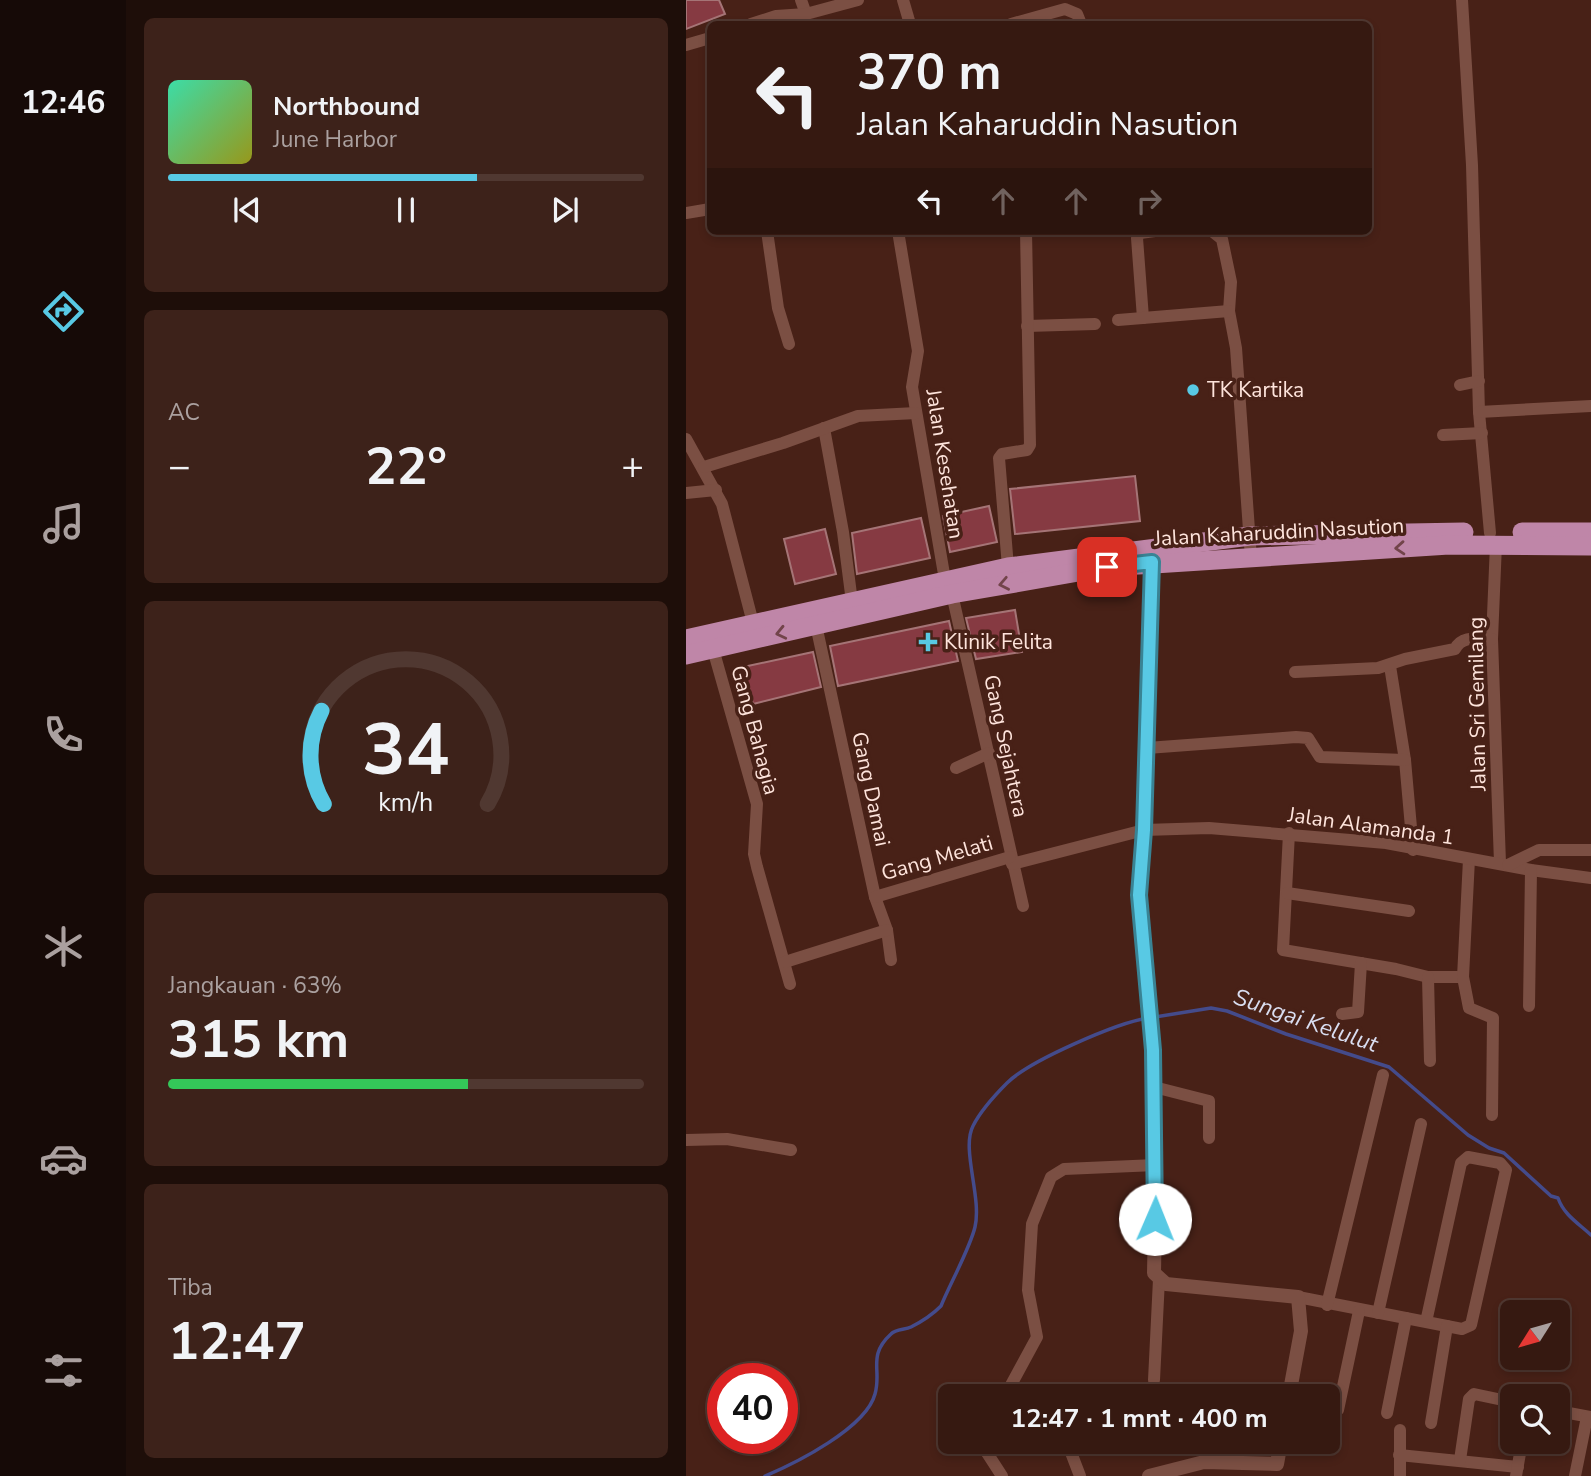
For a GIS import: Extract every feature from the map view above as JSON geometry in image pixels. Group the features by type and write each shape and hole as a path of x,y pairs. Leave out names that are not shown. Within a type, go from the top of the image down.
{"highway":[{"name":"Jalan Kaharuddin Nasution","path":"686,655 816,625 1008,567 1250,536 1386,532 1591,547"},
{"name":"Jalan Kaharuddin Nasution","path":"686,639 852,602 1152,562 1251,558 1591,532"}],"street":[{"path":"801,0 806,14"},
{"path":"760,21 776,16 806,14 858,0"},
{"path":"903,0 908,21"},
{"name":"Jalan Sri Gemilang","path":"1462,0 1472,165 1479,412 1493,539 1492,639 1504,864"},
{"path":"1021,21 1065,9 1077,13 1080,21"},
{"path":"686,45 707,39"},
{"path":"686,214 707,210"},
{"path":"768,235 778,308 789,344"},
{"name":"Jalan Kesehatan","path":"899,235 918,351 912,387 949,587"},
{"path":"1008,567 999,458 1002,454 1027,450 1030,445 1026,235"},
{"path":"1139,235 1143,318"},
{"path":"1219,235 1231,282 1229,311 1236,348 1251,558"},
{"path":"1118,320 1229,311"},
{"path":"1027,326 1095,324"},
{"path":"1460,385 1479,381"},
{"path":"1479,412 1591,406"},
{"path":"704,467 858,416 916,413"},
{"path":"824,428 844,531 852,602"},
{"path":"1443,435 1482,433"},
{"path":"686,439 716,490 753,623"},
{"path":"686,493 716,490"},
{"path":"1152,562 1144,830 1139,895 1154,1087 1154,1273 1166,1284 1298,1297 1327,1305 1406,1318 1426,1322 1447,1326 1467,1329 1471,1325 1506,1170 1500,1163 1468,1157 1461,1163 1426,1322"},
{"name":"Gang Sejahtera","path":"949,587 1023,906"},
{"name":"Gang Damai","path":"816,625 875,897 887,930 891,960"},
{"path":"1295,672 1340,672 1390,666 1405,659 1455,649 1458,642 1467,638 1492,639"},
{"name":"Gang Bahagia","path":"713,649 757,804 754,854 790,984"},
{"path":"1390,666 1405,760 1413,850"},
{"path":"1147,748 1296,737 1308,738 1321,757 1405,760"},
{"path":"956,768 989,753"},
{"name":"Jalan Alamanda 1","path":"1144,830 1209,828 1386,843 1413,850 1591,878"},
{"name":"Gang Melati","path":"875,897 1144,830"},
{"path":"1289,833 1287,893 1281,945 1283,950 1428,977 1463,977"},
{"path":"1504,864 1539,850 1591,850"},
{"path":"1469,859 1463,977 1469,1008 1493,1018 1492,1115"},
{"path":"1529,1006 1531,870"},
{"path":"1287,893 1409,911"},
{"path":"785,962 887,930"},
{"path":"1342,1014 1358,1012 1361,963"},
{"path":"1428,977 1430,1060"},
{"path":"1327,1305 1383,1074"},
{"path":"1154,1087 1209,1101 1209,1138"},
{"path":"1378,1314 1421,1124"},
{"path":"686,1140 727,1139 791,1150"},
{"path":"1012,1384 1037,1337 1028,1290 1029,1236 1051,1177 1064,1169 1156,1165"},
{"path":"1154,1380 1159,1279"},
{"path":"1291,1384 1301,1331 1298,1297"},
{"path":"1340,1401 1359,1311"},
{"path":"1387,1413 1406,1318"},
{"path":"1430,1423 1447,1326"},
{"path":"1460,1460 1469,1399 1474,1394 1500,1399"},
{"path":"1570,1413 1589,1417 1575,1476"},
{"path":"1400,1430 1400,1476"},
{"path":"988,1454 1002,1476"},
{"path":"1072,1454 1080,1476"},
{"path":"1399,1455 1460,1460 1517,1471"},
{"path":"1149,1476 1204,1462 1277,1470"}],"building":[{"path":"686,0 719,0 725,14 686,29"},
{"path":"1135,476 1140,521 1015,534 1010,489"},
{"path":"989,506 997,542 950,552 943,516"},
{"path":"921,518 930,558 857,574 852,533"},
{"path":"825,529 836,574 795,584 784,539"},
{"path":"1015,610 1022,652 976,659 966,618"},
{"path":"949,621 958,661 838,686 830,646"},
{"path":"813,652 821,687 753,704 743,667"}],"waterway":[{"name":"Sungai Kelulut","path":"1155,1017 1211,1008 1227,1011 1286,1034 1389,1067 1468,1135 1489,1148 1504,1153 1551,1196 1558,1198 1568,1214 1591,1235"},
{"name":"Sungai Kelulut","path":"765,1476 828,1443 858,1419 869,1407 875,1394 877,1356 884,1342 893,1332 915,1325 941,1306 975,1227 976,1202 970,1160 970,1136 973,1126 988,1103 1007,1083 1034,1064 1095,1035 1148,1018"}],"place":[{"name":"TK Kartika","path":"1193,390"},
{"name":"Klinik Felita","path":"928,642"}],"route":[{"path":"1107,567 1152,562 1144,830 1139,895 1153,1050 1155,1219"}]}
